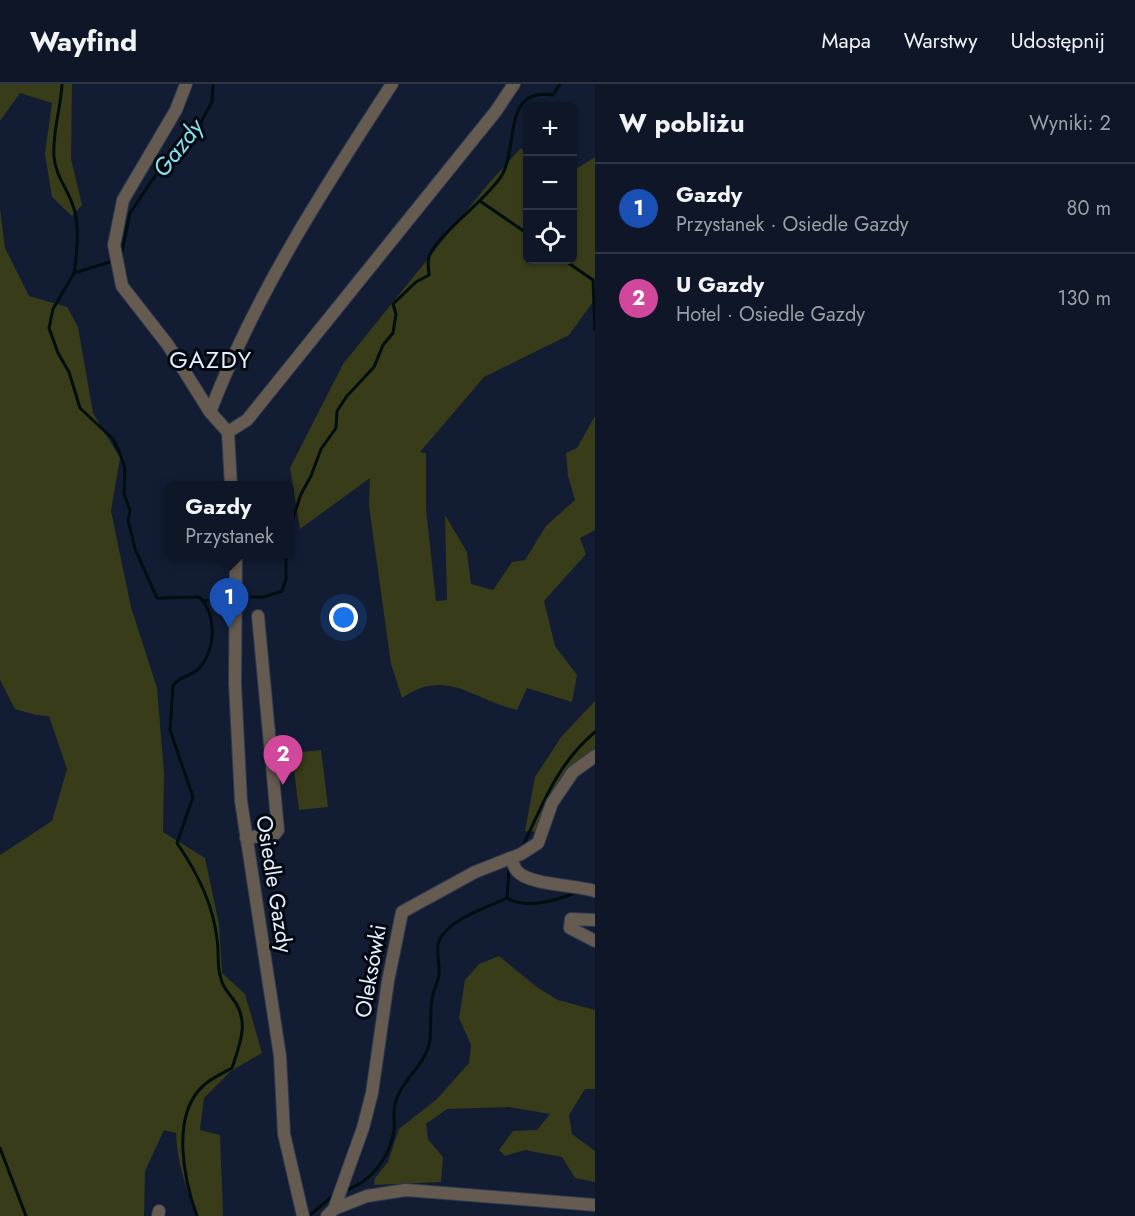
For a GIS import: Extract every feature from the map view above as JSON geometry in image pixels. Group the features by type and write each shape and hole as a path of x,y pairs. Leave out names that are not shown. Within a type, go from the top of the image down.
{"street":[{"path":"186,84 176,110 123,200 114,244 122,286 168,345 210,412 228,432 231,481"},
{"path":"210,412 228,365 321,192 392,84"},
{"path":"228,432 247,420 496,111 514,84"},
{"name":"Osiedle Gazdy","path":"236,559 235,684 241,801 280,1056 284,1134 303,1216"},
{"path":"246,838 275,834 278,830 258,616"},
{"name":"Oleksówki","path":"331,1212 363,1128 372,1094 388,981 402,912 475,872 511,858 538,843 552,803 573,772 595,756"},
{"path":"511,858 517,872 529,879 588,888"},
{"path":"595,920 579,918 571,919 569,923 570,928 595,941"},
{"path":"331,1212 367,1196 406,1190 595,1205"}],"green space":[{"path":"0,84 72,84 71,159 82,205 72,216 52,197 45,154 52,103 20,93 0,121"},
{"path":"521,148 523,150 523,264 577,264 577,168 595,157 595,299 569,335 484,377 420,452 426,453 426,509 436,601 447,600 445,515 467,552 471,584 493,590 512,562 525,560 546,526 575,500 568,476 566,453 577,448 595,416 595,530 580,538 586,554 544,601 555,646 577,675 572,702 527,688 517,710 460,689 433,685 418,689 402,698 391,664 369,506 370,478 300,529 294,481 290,468 343,364 489,183"},
{"path":"0,208 5,248 29,296 67,307 78,327 93,413 120,458 111,511 131,607 157,688 164,773 163,832 205,858 219,924 222,973 245,994 262,1053 231,1071 204,1098 200,1130 220,1135 223,1216 198,1216 183,1176 176,1133 164,1130 145,1171 144,1216 0,1216 0,855 52,821 67,769 49,716 15,709 0,680"},
{"path":"595,701 595,752 586,756 539,832 525,831 535,777 562,736"},
{"path":"321,750 328,807 299,810 292,753"},
{"path":"499,956 538,988 558,1000 595,1010 595,1089 585,1089 569,1115 572,1134 595,1151 595,1182 575,1178 562,1157 525,1150 505,1156 499,1150 513,1131 537,1130 550,1114 509,1107 447,1109 426,1124 428,1139 443,1157 441,1182 374,1185 375,1178 388,1162 399,1129 437,1099 469,1063 471,1045 459,1018 465,980 479,964"}],"waterway":[{"path":"62,84 54,139 54,157 57,171 76,216 77,241 74,273"},
{"name":"Gazdy","path":"121,257 130,213 161,167 199,126 212,102 213,84"},
{"path":"294,515 321,449 336,428 337,411 347,396 374,367 383,345 393,333 396,314 393,304 416,282 429,275 428,259 433,249 451,228 486,195 502,175 507,163 519,109 526,100 537,95 553,95 560,84"},
{"path":"480,201 523,231"},
{"name":"Gazdy","path":"113,261 74,273 53,309 49,328 58,353 69,372 80,408 113,439 119,451 125,468 124,494 130,510 128,520 135,549 157,598 199,597 205,604 212,623 211,645 203,664 173,686 170,730 193,797 177,843 208,900 218,944 221,979 238,1007 242,1033 232,1068 204,1085 193,1098 187,1113 183,1130 183,1148 188,1185 197,1216"},
{"path":"570,264 593,280"},
{"path":"593,280 595,330"},
{"path":"246,597 264,597 282,591 286,579 286,559"},
{"path":"205,601 230,598"},
{"path":"523,846 561,770 595,732"},
{"path":"507,898 509,870"},
{"path":"344,1191 362,1182 383,1160 392,1141 394,1107 398,1095 428,1049 432,999 439,976 438,950 441,937 462,919 507,898 515,902 532,903 552,901 577,892"},
{"path":"0,1148 26,1216"},
{"path":"309,1216 335,1194"}],"place":[{"name":"Gazdy","path":"229,628"},
{"name":"U Gazdy","path":"283,785"}],"district":[{"name":"GAZDY","path":"211,360"}]}
